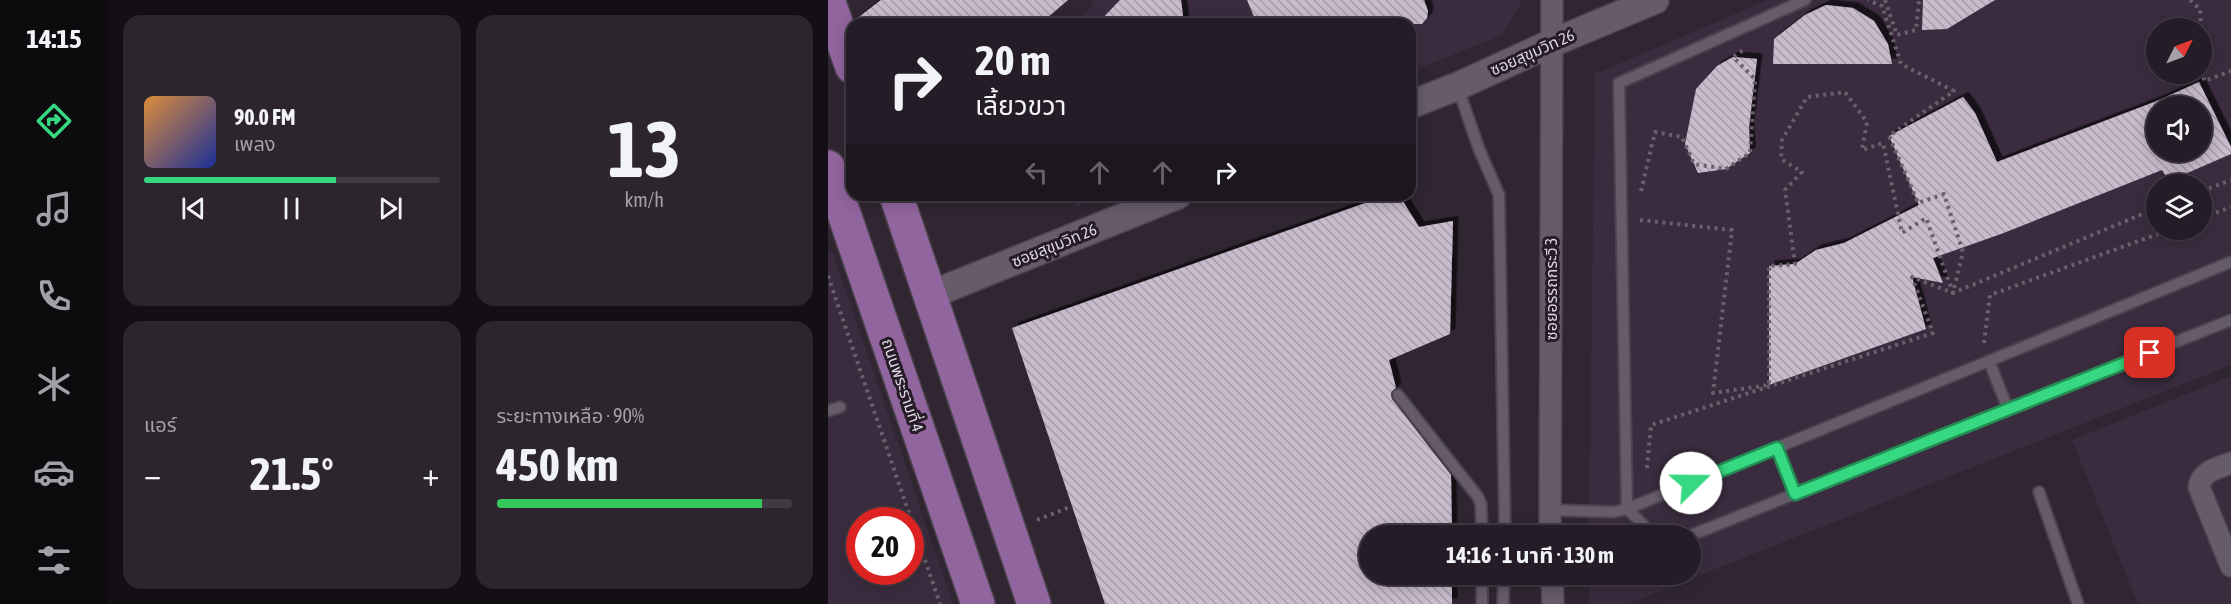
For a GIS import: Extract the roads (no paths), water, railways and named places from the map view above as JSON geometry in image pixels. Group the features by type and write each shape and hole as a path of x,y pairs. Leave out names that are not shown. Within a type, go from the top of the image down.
{"main road":[{"path":"828,1 846,50"},
{"name":"ถนนพระรามที่ 4","path":"828,167 840,214 978,604"},
{"path":"898,201 1034,604"}],"street":[{"name":"ซอยอรรถกระวี 3","path":"1550,525 1552,0"},
{"name":"ซอยสุขุมวิท 26","path":"1416,103 1458,86 1615,12 1655,0"},
{"name":"ซอยสุขุมวิท 26","path":"930,295 1163,201"},
{"path":"2231,463 2206,473 2199,482 2199,487 2226,539 2231,566"},
{"path":"1552,585 1553,604"}],"lane":[{"path":"1644,525 1627,509 1619,83 1805,0"},
{"path":"1458,86 1479,149 1499,195 1505,525"},
{"path":"1549,510 1614,512 1627,509 2231,262"},
{"path":"1701,531 2231,321"},
{"path":"1989,361 2007,409"},
{"path":"1398,395 1478,497 1481,504 1482,525"},
{"path":"828,411 840,407"},
{"path":"1777,448 1795,494"},
{"path":"2039,492 2078,604"},
{"path":"1482,585 1482,604"},
{"path":"1503,604 1504,585"}]}
